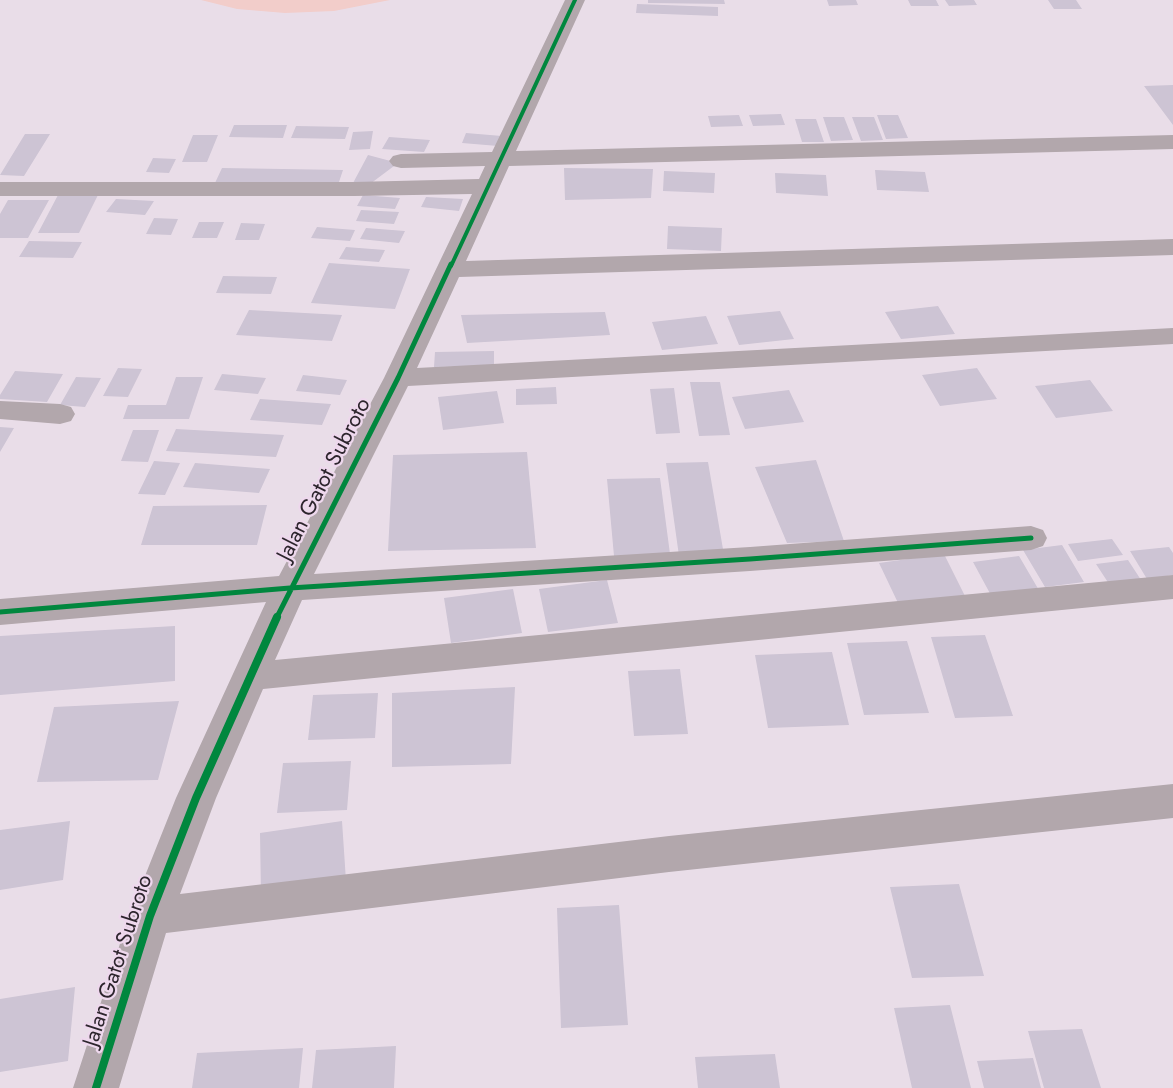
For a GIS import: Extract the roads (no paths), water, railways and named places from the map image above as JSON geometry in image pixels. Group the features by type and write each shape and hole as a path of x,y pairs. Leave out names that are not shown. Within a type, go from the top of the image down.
{"street":[{"name":"Jalan Gatot Subroto","path":"96,1088 150,916 196,798 290,588 398,378 575,0"},
{"path":"0,189 342,189 493,173 971,149 1173,142"},
{"path":"401,161 493,173"},
{"path":"449,269 1173,247"},
{"path":"398,378 1173,336"},
{"path":"0,410 60,414"},
{"path":"0,612 290,588 750,559 1031,538"},
{"path":"250,676 1173,587"},
{"path":"150,916 681,853 1173,801"}]}
